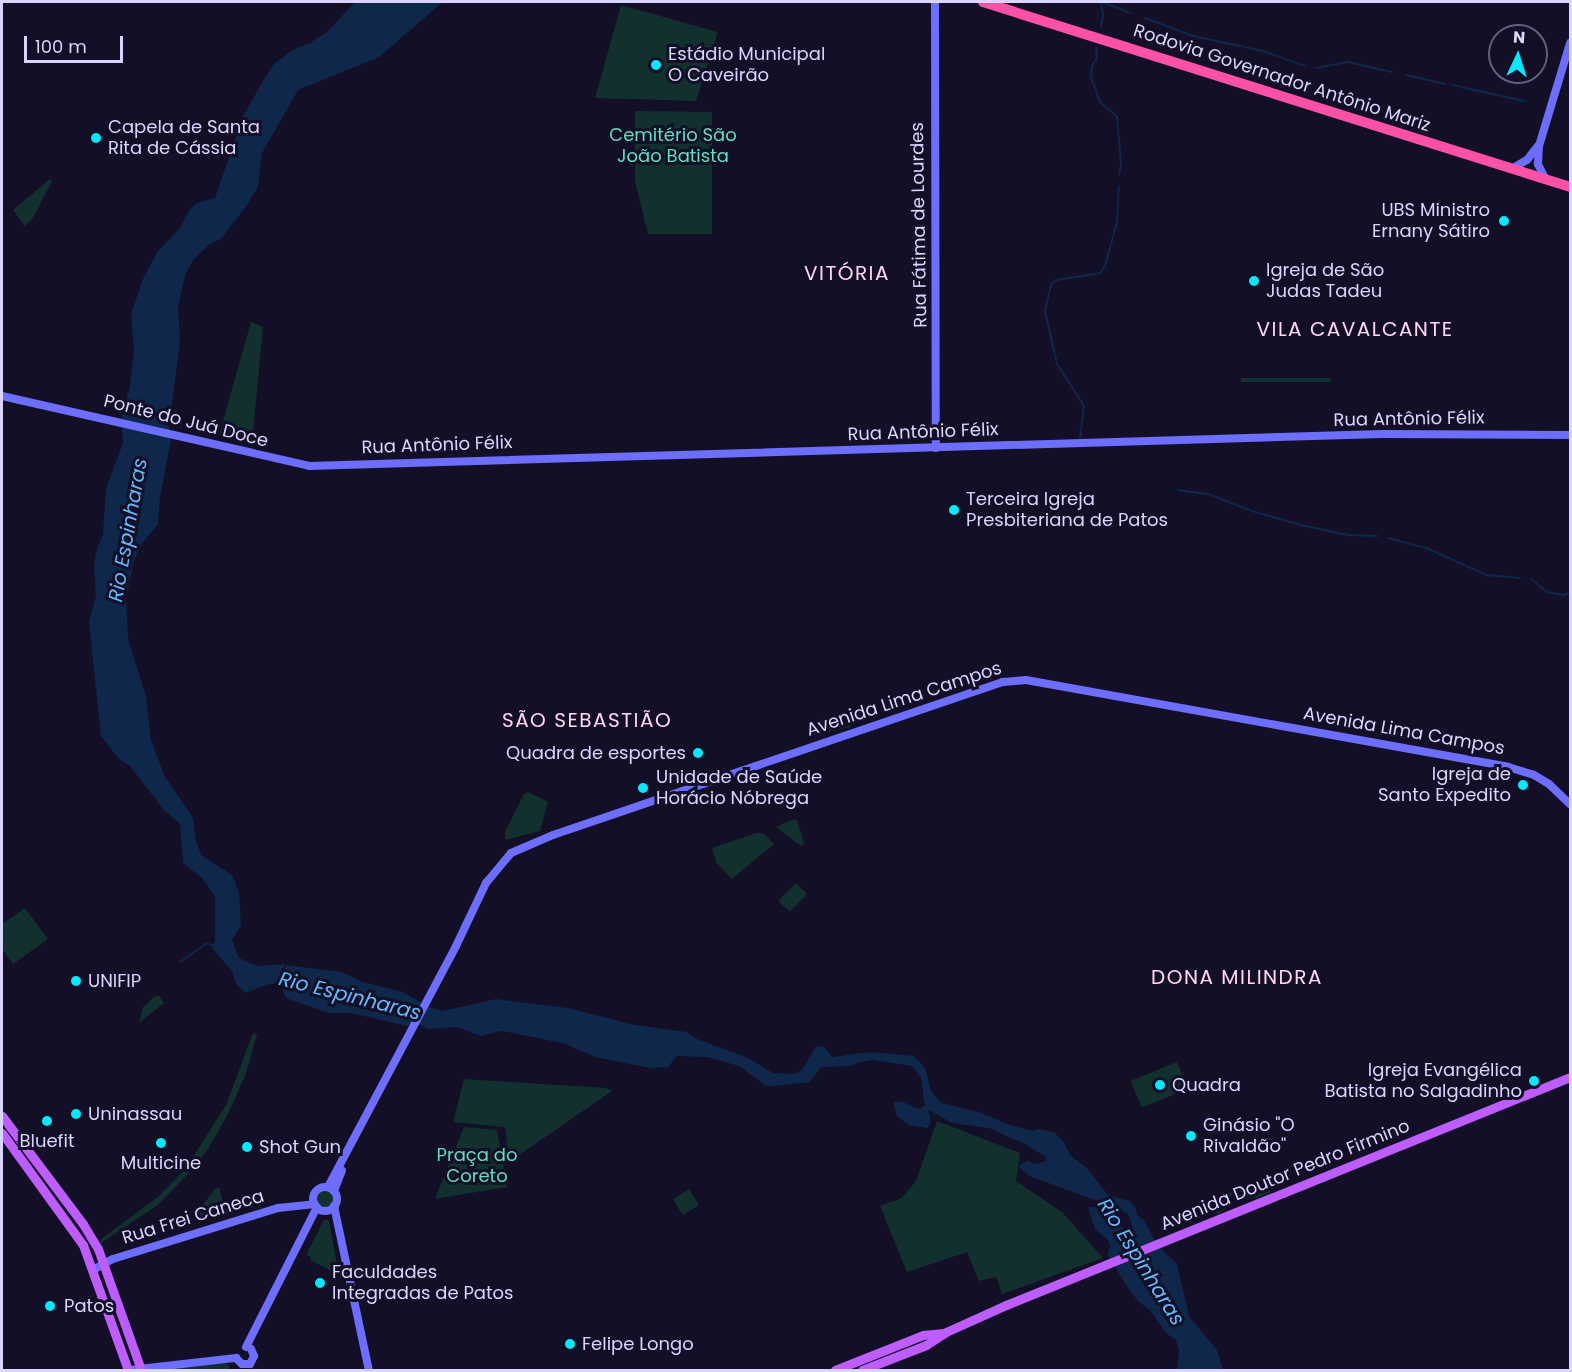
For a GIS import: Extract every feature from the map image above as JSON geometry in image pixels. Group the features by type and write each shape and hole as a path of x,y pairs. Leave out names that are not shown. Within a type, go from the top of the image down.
{"highway":[{"name":"Rodovia Governador Antônio Mariz","path":"982,2 1570,187"}],"main road":[{"name":"Rua Fátima de Lourdes","path":"935,2 936,448"},
{"path":"1532,164 1570,43"},
{"path":"1513,168 1532,164"},
{"path":"1532,164 1545,178"},
{"name":"Ponte do Juá Doce","path":"2,396 88,414 276,460"},
{"name":"Rua Antônio Félix","path":"276,460 309,466 1383,434 1570,435"},
{"name":"Avenida Lima Campos","path":"331,1189 378,1100 382,1086 451,955 463,938 495,870 511,854 540,840 1009,680 1026,680 1520,770 1549,784 1570,804"},
{"name":"Avenida Doutor Pedro Firmino","path":"862,1371 926,1345 946,1332 1006,1305 1570,1077"},
{"path":"2,1116 7,1134 83,1245 129,1371 236,1358 243,1364 250,1364 254,1356 249,1348"},
{"path":"7,1134 83,1224 100,1252 141,1370"},
{"path":"249,1348 318,1207 313,1195 317,1190 331,1189 337,1199 334,1206 369,1371"},
{"name":"Rua Frei Caneca","path":"93,1270 103,1263 157,1244 294,1205 317,1190"},
{"name":"Rua Frei Caneca","path":"294,1205 318,1207"},
{"path":"318,1207 334,1206"},
{"name":"Avenida Doutor Pedro Firmino","path":"835,1371 922,1335 946,1332"},
{"path":"236,1358 239,1349 249,1348"}],"green space":[{"name":"Estádio Municipal O Caveirão","path":"621,5 718,32 696,101 595,98"},
{"name":"Cemitério São João Batista","path":"635,111 712,112 712,234 648,234 635,181"},
{"path":"50,179 52,181 33,218 25,226 13,210"},
{"path":"251,322 263,327 252,442 219,435"},
{"path":"1241,378 1331,378 1331,382 1241,382"},
{"path":"819,719 849,722 851,727 823,733"},
{"path":"528,792 548,802 540,831 505,840 505,832 524,794"},
{"path":"794,819 797,820 804,844 801,846 776,827"},
{"path":"756,833 763,833 774,844 732,879 716,862 712,848"},
{"path":"796,883 807,894 790,912 778,901"},
{"path":"25,908 48,939 13,964 2,949 2,924"},
{"path":"155,996 160,996 164,1003 139,1023 143,1007"},
{"path":"253,1033 257,1035 245,1076 228,1114 208,1149 192,1170 159,1204 100,1244 100,1240 159,1196 186,1168 226,1105"},
{"name":"Quadra","path":"1177,1062 1188,1089 1142,1108 1131,1081"},
{"path":"464,1079 607,1088 612,1091 509,1162 505,1127 453,1122"},
{"path":"937,1121 1020,1153 1016,1181 1062,1212 1103,1258 1002,1294 996,1277 979,1281 967,1252 907,1272 880,1206 902,1198 916,1181"},
{"name":"Praça do Coreto","path":"464,1127 497,1130 507,1187 435,1199"},
{"path":"1265,1177 1271,1192 1257,1198 1247,1197 1237,1189"},
{"path":"219,1187 225,1210 208,1215 207,1221 203,1220 198,1217 198,1211"},
{"path":"325,1189 331,1192 334,1198 331,1204 325,1207 319,1204 316,1198 319,1192"},
{"path":"689,1189 699,1205 683,1215 673,1199"},
{"path":"1232,1191 1230,1205 1218,1214 1207,1212 1201,1204"},
{"path":"327,1219 339,1275 310,1260 311,1257 306,1255 324,1220"},
{"path":"228,1364 230,1370 158,1370"}],"water":[{"path":"355,2 443,2 379,57 298,90 262,153 258,187 221,239 210,244 193,260 185,275 178,308 180,342 169,425 171,440 160,497 158,524 141,545 134,561 126,598 128,639 146,696 151,740 164,775 193,818 196,841 201,855 232,875 239,892 241,925 232,940 239,958 257,966 285,964 278,983 246,993 236,984 232,971 212,948 215,940 215,896 202,878 183,863 180,824 164,810 130,766 118,758 101,736 89,622 96,596 94,569 96,552 103,534 106,488 123,443 121,420 130,386 134,349 131,314 143,279 158,251 180,228 190,209 197,203 215,198 243,116 274,64 294,49 310,43 327,32"},
{"path":"286,965 342,972 363,982 403,992 429,1007 442,1011 496,999 568,1008 635,1025 687,1032 697,1039 748,1058 773,1073 795,1074 802,1070 816,1046 824,1047 832,1057 871,1052 914,1056 925,1068 931,1091 941,1103 979,1112 1010,1125 1033,1131 1037,1129 1054,1132 1063,1141 1071,1156 1087,1168 1108,1195 1130,1201 1136,1208 1137,1215 1144,1220 1157,1245 1177,1264 1189,1316 1217,1350 1223,1370 1177,1370 1179,1351 1176,1340 1166,1333 1150,1310 1130,1291 1107,1254 1111,1246 1108,1240 1095,1229 1088,1207 1100,1208 1100,1202 1029,1176 1018,1166 1027,1161 1035,1164 1043,1162 1046,1161 1046,1157 1025,1144 989,1128 952,1123 931,1111 928,1111 931,1120 928,1128 909,1125 897,1116 893,1102 903,1102 919,1109 925,1106 921,1078 912,1066 873,1060 851,1066 821,1067 810,1082 765,1085 739,1066 707,1057 677,1056 668,1067 650,1068 595,1057 566,1044 513,1033 501,1031 481,1036 457,1027 428,1029 420,1025 407,1026 351,1013 328,1013 286,998 280,983","holes":["1111,1203 1128,1215 1134,1231 1137,1254 1154,1297 1108,1208"]}],"waterway":[{"path":"1101,2 1103,15 1101,27"},
{"path":"1102,2 1131,13"},
{"path":"1145,18 1193,36 1263,51 1305,66"},
{"path":"1096,47 1097,58 1092,66 1091,77 1100,102 1117,117 1121,164 1119,175"},
{"path":"1316,68 1348,62 1392,72"},
{"path":"1406,75 1445,84"},
{"path":"1452,85 1524,101"},
{"path":"1080,438 1084,406 1057,364 1045,311 1051,284 1057,280 1100,273 1105,266 1117,222 1119,186"},
{"path":"1178,490 1208,494 1252,511 1301,525 1348,535 1377,536"},
{"path":"1388,538 1426,548 1487,575 1520,578"},
{"path":"1531,579 1547,592 1564,595 1570,592"},
{"path":"180,962 206,944 214,945"},
{"name":"Rio Espinharas","path":"1110,1218 1156,1289"}],"place":[{"name":"Estádio Municipal O Caveirão","path":"656,65"},
{"name":"Capela de Santa Rita de Cássia","path":"96,138"},
{"name":"UBS Ministro Ernany Sátiro","path":"1504,221"},
{"name":"Igreja de São Judas Tadeu","path":"1254,281"},
{"name":"Terceira Igreja Presbiteriana de Patos","path":"954,510"},
{"name":"Quadra de esportes","path":"698,753"},
{"name":"Igreja de Santo Expedito","path":"1523,785"},
{"name":"Unidade de Saúde Horácio Nóbrega","path":"643,788"},
{"name":"UNIFIP","path":"76,981"},
{"name":"Igreja Evangélica Batista no Salgadinho","path":"1534,1081"},
{"name":"Quadra","path":"1160,1085"},
{"name":"Uninassau","path":"76,1114"},
{"name":"Bluefit","path":"47,1121"},
{"name":"Ginásio \"O Rivaldão\"","path":"1191,1136"},
{"name":"Multicine","path":"161,1143"},
{"name":"Shot Gun","path":"247,1147"},
{"name":"Faculdades Integradas de Patos","path":"320,1283"},
{"name":"Patos","path":"50,1306"},
{"name":"Felipe Longo","path":"570,1344"}],"district":[{"name":"VITÓRIA","path":"847,273"},
{"name":"VILA CAVALCANTE","path":"1355,329"},
{"name":"SÃO SEBASTIÃO","path":"587,720"},
{"name":"DONA MILINDRA","path":"1237,977"}]}
